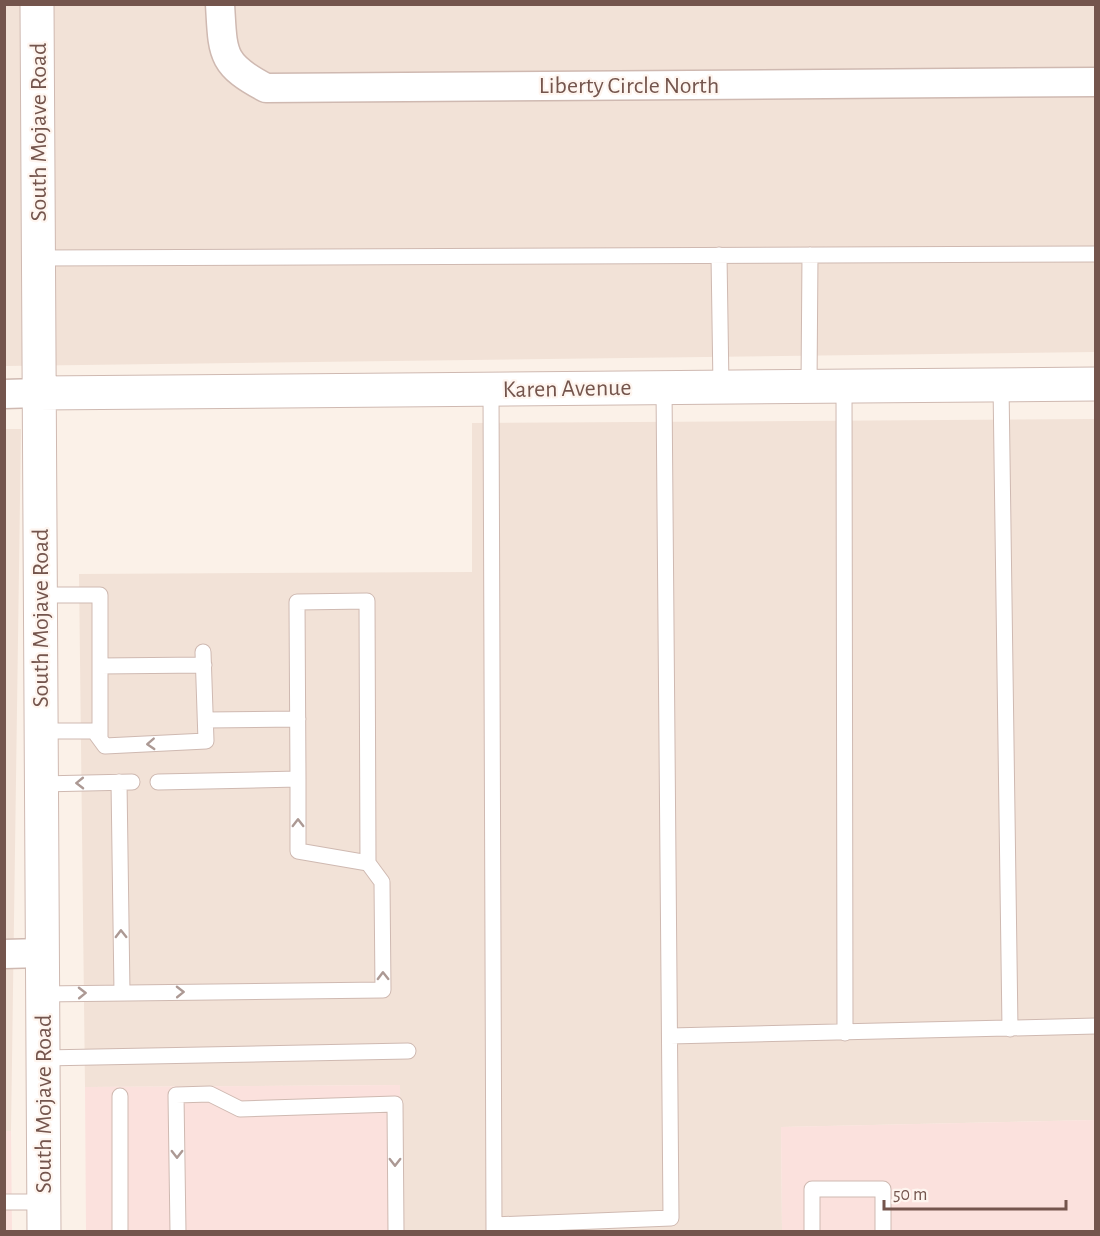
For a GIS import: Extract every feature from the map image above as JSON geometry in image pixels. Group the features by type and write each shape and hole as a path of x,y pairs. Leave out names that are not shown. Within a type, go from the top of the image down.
{"street":[{"name":"South Mojave Road","path":"37,4 43,1217"},
{"name":"Liberty Circle North","path":"220,4 223,49 240,74 266,88 1095,82"},
{"name":"Karen Avenue","path":"39,393 1095,384"},
{"path":"4,394 39,393"},
{"path":"4,954 42,953"}],"lane":[{"path":"38,258 1095,254"},
{"path":"719,255 721,387"},
{"path":"809,386 810,255"},
{"path":"1001,385 1010,1029"},
{"path":"844,386 845,1033"},
{"path":"490,389 494,1228 671,1218 664,388"},
{"path":"40,596 100,595 100,739"},
{"path":"42,994 383,990 382,882 368,863 367,601 297,602 298,850 368,863"},
{"path":"41,731 94,731 105,746 206,741 203,659 100,666"},
{"path":"206,720 298,719"},
{"path":"158,782 298,779"},
{"path":"41,784 126,782 122,993"},
{"path":"670,1036 1095,1026"},
{"path":"43,1058 408,1051"},
{"path":"178,1232 176,1095 210,1094 240,1109 395,1104 396,1232"},
{"path":"120,1096 120,1232"},
{"path":"812,1232 812,1189 883,1189 884,1232"},
{"path":"4,1202 43,1217"}],"shaded area":[{"path":"4,5 1095,5 1095,352 5,366"},
{"path":"1095,419 1095,1120 781,1127 782,1231 401,1232 400,1085 85,1087 79,574 472,572 472,423"},
{"path":"4,429 21,429 11,1131 5,1131"},
{"path":"400,1085 401,1231 86,1231 85,1087"},
{"path":"1095,1120 1095,1231 782,1231 781,1127"},
{"path":"4,1131 11,1131 12,1231 5,1231"}]}
